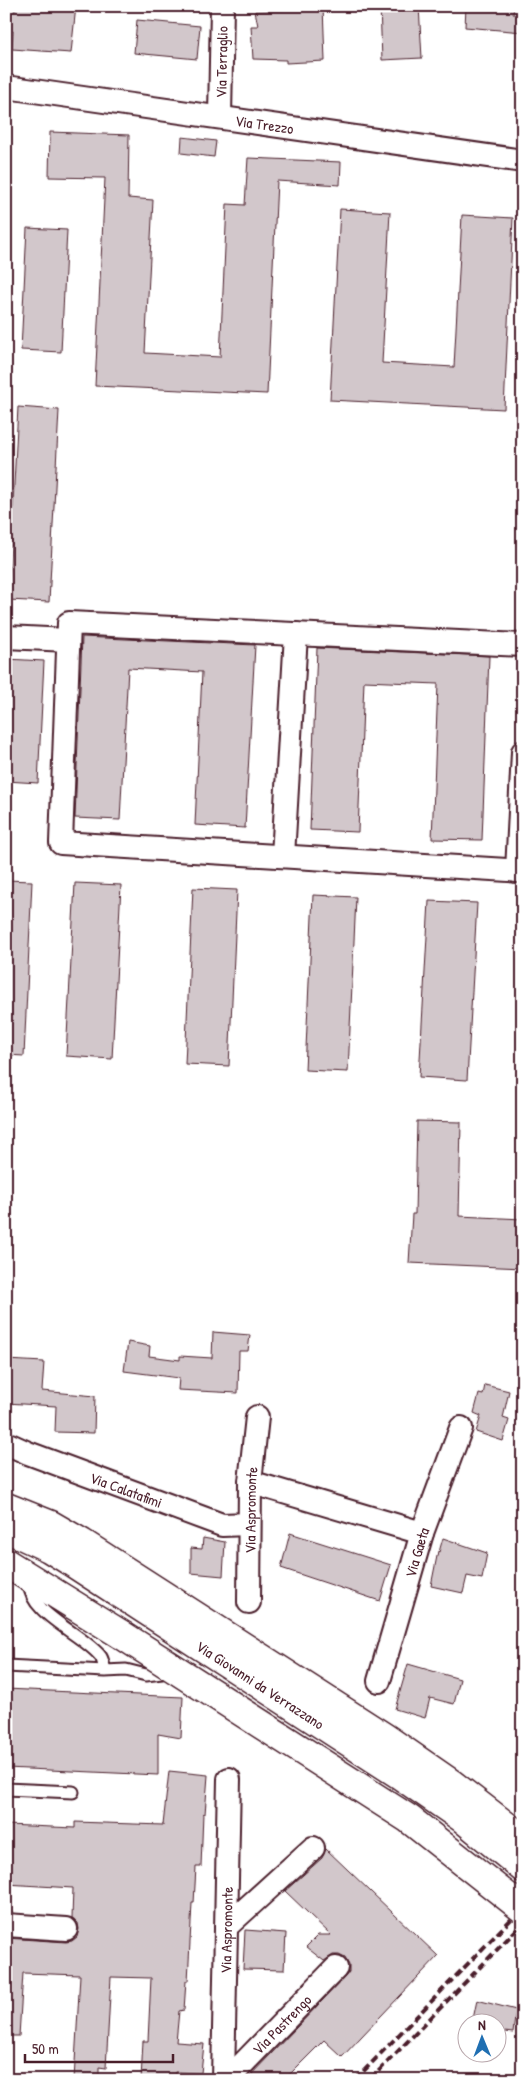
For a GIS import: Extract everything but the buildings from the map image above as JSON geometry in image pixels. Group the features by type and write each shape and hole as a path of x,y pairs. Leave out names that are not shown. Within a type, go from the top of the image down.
{"main road":[{"path":"10,1512 51,1525 82,1543 384,1736 452,1784 514,1853 523,1883"},
{"name":"Via Giovanni da Verrazzano","path":"6,1543 65,1574 384,1781 452,1828 514,1853"},
{"path":"6,1563 122,1634 408,1819 523,1909"}],"street":[{"name":"Via Terraglio","path":"220,117 222,6"},
{"name":"Via Trezzo","path":"6,87 523,161"},
{"path":"523,645 69,623 60,843 520,871 523,752"},
{"path":"283,856 296,634"},
{"path":"6,637 68,640"},
{"name":"Via Aspromonte","path":"249,1602 250,1482 257,1417"},
{"name":"Via Gaeta","path":"379,1681 422,1532 461,1428"},
{"name":"Via Calatafimi","path":"6,1443 28,1453 222,1525 249,1524"},
{"path":"250,1482 422,1532"},
{"name":"Via Aspromonte","path":"223,2080 229,1779"},
{"path":"226,1927 313,1848"},
{"path":"6,1925 66,1929"},
{"name":"Via Pastrengo","path":"226,2080 336,1968"}],"lane":[{"path":"30,1576 29,1588 35,1600 43,1610 83,1640 102,1658 105,1671"},
{"path":"126,1670 143,1657"},
{"path":"6,1666 105,1671 126,1670 146,1675 162,1673"},
{"path":"6,1789 73,1792"}],"railway":[{"path":"355,2080 523,1907"},
{"path":"370,2080 523,1923"}]}
